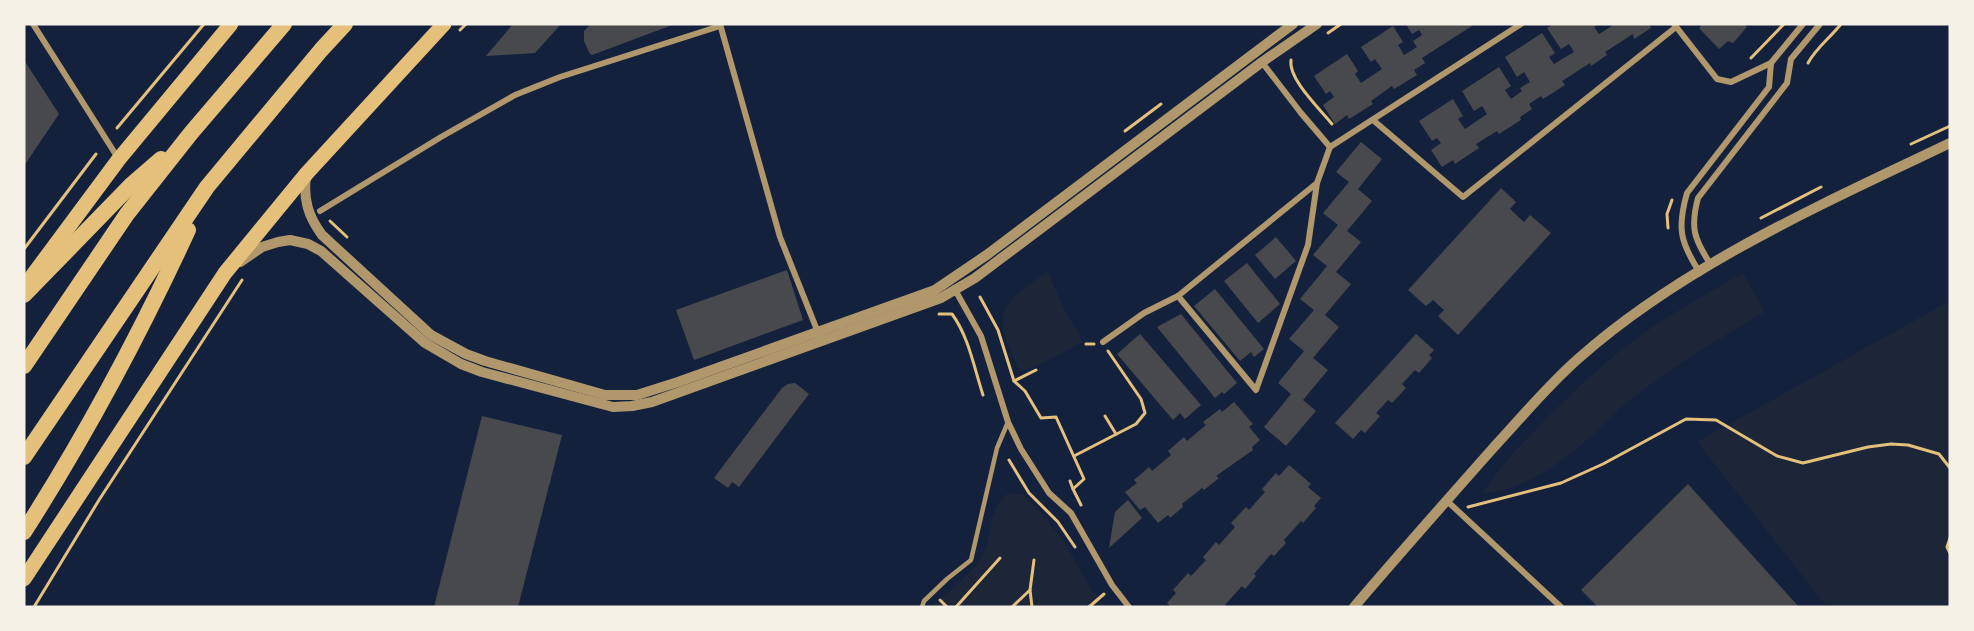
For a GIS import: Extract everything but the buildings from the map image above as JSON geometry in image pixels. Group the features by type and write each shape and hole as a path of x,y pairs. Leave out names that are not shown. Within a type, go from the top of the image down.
{"highway":[{"path":"24,366 128,214 191,133 284,24"},
{"path":"24,457 207,187 345,24"},
{"path":"24,295 131,185 191,133"},
{"path":"24,532 60,476 142,328 207,187"}],"main road":[{"path":"24,287 119,159 231,24"},
{"path":"24,579 225,273 307,173 444,24"}],"street":[{"path":"33,24 119,159"},
{"path":"952,285 988,254 1293,24"},
{"path":"225,273 248,256 270,244 290,240 308,244 321,251 425,343 460,364 613,407 652,402 935,290 975,278 1262,62 1317,24"},
{"path":"1179,296 1256,390 1308,245 1317,183 1330,147 1521,24"},
{"path":"1373,120 1463,197 1675,26 1717,79 1731,82 1770,63 1803,24"},
{"path":"1712,265 1693,234 1693,215 1698,198 1787,83 1791,58 1820,24"},
{"path":"320,211 515,95 560,77 720,25 780,237 820,337"},
{"path":"1254,52 1300,113 1330,147"},
{"path":"1700,273 1682,238 1682,213 1687,193 1769,87 1770,63"},
{"path":"1354,607 1446,500 1536,401 1577,359 1628,319 1712,265 1783,224 1950,143"},
{"path":"307,173 304,191 306,205 322,235 431,335 466,354 485,361 605,395 637,395 820,337"},
{"path":"1102,342 1144,313 1179,296 1317,183"},
{"path":"952,285 984,343 1008,422 1033,470 1049,493 1071,513 1112,585 1129,607"},
{"path":"1446,500 1561,607"}],"lane":[{"path":"922,607 924,601 971,560 998,448 1008,422"}],"path":[{"path":"117,128 204,24"},
{"path":"1808,63 1815,50 1823,45 1841,24"},
{"path":"1291,60 1291,69 1295,78 1332,124"},
{"path":"24,249 96,154"},
{"path":"320,211 350,240"},
{"path":"34,607 99,500 243,279"},
{"path":"980,297 998,330 1014,381 1025,391 1041,418 1056,417 1063,427 1084,479 1073,489"},
{"path":"952,314 966,341 983,395"},
{"path":"1074,456 1136,424 1145,413 1141,399 1102,342"},
{"path":"1014,381 1036,369"},
{"path":"1105,416 1116,434"},
{"path":"1456,509 1561,483 1603,465 1686,419 1716,420 1777,456 1803,463 1868,447 1891,444 1908,445 1939,454 1950,468"},
{"path":"1009,460 1029,493 1058,522 1080,553"},
{"path":"1070,482 1082,507"},
{"path":"1950,538 1947,547 1950,553"},
{"path":"956,607 1000,558"},
{"path":"1032,607 1030,590 1034,560"},
{"path":"1014,606 1030,590"},
{"path":"1089,607 1104,594 1108,600"}],"shaded area":[{"path":"1048,272 1062,305 1083,342 1039,365 1020,372 1005,337 1004,313 1017,294"},
{"path":"1743,273 1765,312 1698,352 1650,385 1625,404 1574,451 1546,471 1515,486 1482,494 1497,472 1523,442 1603,365 1660,322"},
{"path":"1946,303 1950,308 1950,607 1827,607 1697,442"},
{"path":"1009,492 1024,495 1038,509 1063,540 1092,590 1106,607 932,607 978,563 986,547 996,509"}]}
